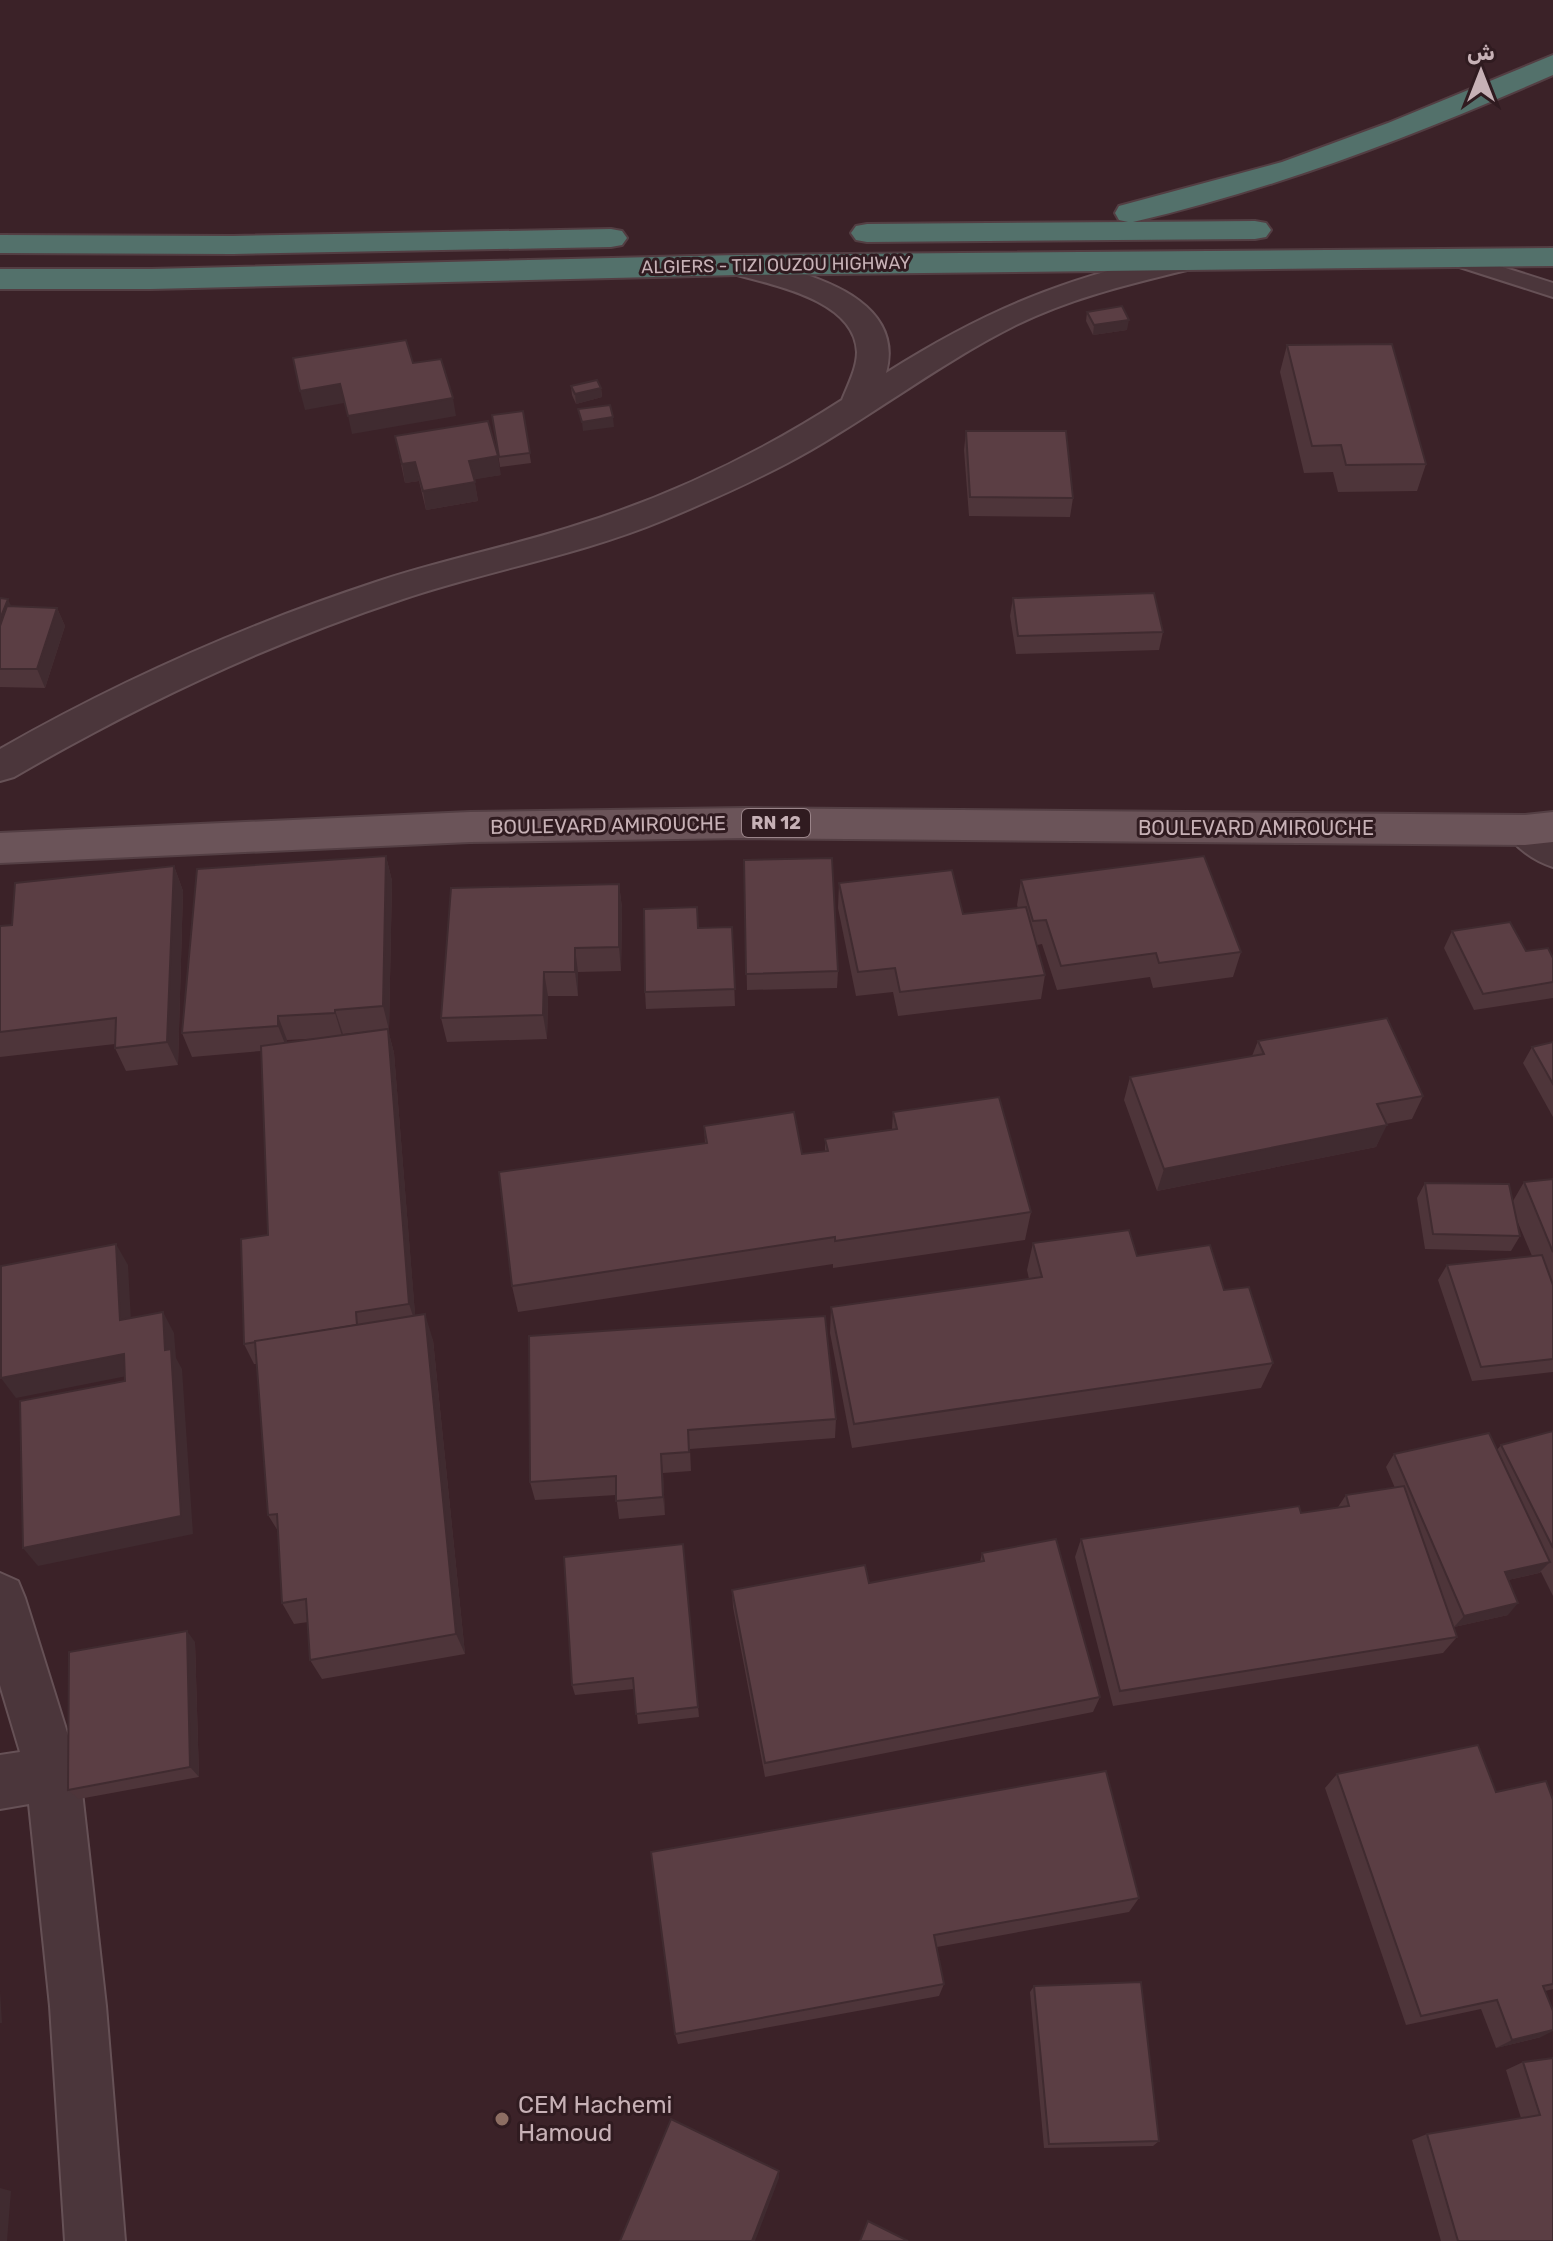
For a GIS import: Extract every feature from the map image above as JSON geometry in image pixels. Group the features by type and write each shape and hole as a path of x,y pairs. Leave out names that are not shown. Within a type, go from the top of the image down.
{"highway":[{"path":"1047,230 1142,211 1254,182 1403,129 1553,64"},
{"name":"ALGIERS - TIZI OUZOU HIGHWAY","path":"841,234 1284,229"},
{"path":"1411,229 1553,229"},
{"name":"ALGIERS - TIZI OUZOU HIGHWAY","path":"716,236 742,250"},
{"name":"ALGIERS - TIZI OUZOU HIGHWAY","path":"0,244 233,245 638,238"},
{"name":"ALGIERS - TIZI OUZOU HIGHWAY","path":"0,279 151,279 742,250 1184,261 1553,257"}],"main road":[{"name":"BOULEVARD AMIROUCHE","path":"0,848 470,827 744,823 1544,836"}],"street":[{"path":"742,250 848,305 863,319 871,335 874,352 858,404"},
{"path":"0,767 97,710 250,643 391,589 507,559 646,513 798,442 966,338 1033,305 1091,284 1184,261"},
{"path":"0,1598 53,1774 78,2006 95,2241"},
{"path":"0,1782 53,1774"}],"lane":[{"path":"1452,257 1553,290"}],"building":[{"path":"1122,306 1129,320 1094,325 1087,312"},
{"path":"406,340 413,363 441,359 453,398 348,416 340,384 300,391 293,358"},
{"path":"1392,344 1426,464 1346,465 1341,445 1312,446 1287,345"},
{"path":"597,380 601,388 575,394 571,386"},
{"path":"610,405 613,417 582,422 578,409"},
{"path":"523,411 530,453 499,457 492,415"},
{"path":"488,421 498,456 469,461 475,482 423,491 415,462 402,464 395,436"},
{"path":"966,431 1066,431 1073,498 970,497"},
{"path":"1154,593 1163,632 1018,636 1013,598"},
{"path":"0,598 8,599 0,619"},
{"path":"7,606 57,608 37,669 0,669 0,626"},
{"path":"386,856 383,1006 335,1010 335,1013 278,1016 278,1026 182,1033 197,869"},
{"path":"1204,856 1241,952 1159,963 1156,953 1061,966 1046,920 1033,921 1021,880"},
{"path":"832,858 838,971 746,974 744,860"},
{"path":"174,866 167,1042 115,1048 116,1018 0,1032 0,926 12,925 15,883"},
{"path":"952,870 963,914 1026,907 1045,975 900,992 895,968 858,972 839,883"},
{"path":"619,884 619,947 575,948 575,972 544,972 543,1015 441,1018 451,888"},
{"path":"697,907 698,928 732,927 735,989 645,992 644,909"},
{"path":"1510,922 1526,951 1548,948 1553,958 1553,982 1483,994 1452,931"},
{"path":"1387,1018 1423,1096 1377,1104 1387,1125 1164,1169 1130,1077 1264,1054 1258,1041"},
{"path":"388,1029 409,1304 356,1312 357,1325 244,1344 241,1239 268,1235 261,1046"},
{"path":"1553,1042 1553,1084 1532,1047"},
{"path":"999,1097 1031,1212 835,1241 835,1237 512,1286 499,1172 707,1143 704,1126 794,1112 802,1154 828,1151 825,1139 897,1129 893,1112"},
{"path":"1553,1179 1553,1252 1524,1182"},
{"path":"1425,1183 1509,1184 1520,1236 1433,1234"},
{"path":"1129,1230 1137,1256 1210,1245 1224,1290 1249,1287 1273,1363 854,1424 831,1307 1042,1277 1033,1243"},
{"path":"116,1244 120,1320 163,1312 165,1350 171,1349 181,1516 23,1548 20,1401 125,1381 124,1354 1,1378 1,1266"},
{"path":"1542,1255 1553,1285 1553,1359 1481,1367 1447,1265"},
{"path":"425,1314 456,1634 310,1660 306,1599 282,1603 277,1514 268,1515 255,1341"},
{"path":"825,1316 836,1419 688,1430 689,1452 661,1454 663,1497 616,1501 616,1476 530,1482 529,1336"},
{"path":"1553,1431 1553,1548 1501,1445"},
{"path":"1489,1433 1550,1562 1505,1572 1518,1603 1464,1616 1394,1454"},
{"path":"1404,1486 1457,1637 1120,1691 1081,1539 1299,1506 1301,1513 1349,1506 1346,1495"},
{"path":"1056,1539 1100,1697 765,1763 732,1590 865,1565 869,1583 984,1561 982,1553"},
{"path":"683,1544 698,1707 636,1714 633,1678 572,1685 564,1557"},
{"path":"187,1631 190,1767 68,1790 69,1652"},
{"path":"1478,1745 1496,1792 1546,1781 1553,1800 1553,1984 1543,1986 1553,2011 1553,2030 1512,2040 1497,2000 1421,2016 1337,1774"},
{"path":"1106,1771 1139,1898 934,1935 944,1984 675,2034 651,1852"},
{"path":"1141,1982 1159,2141 1049,2144 1034,1986"},
{"path":"1553,2058 1553,2241 1458,2241 1427,2134 1540,2115 1523,2062"},
{"path":"671,2119 779,2171 752,2241 620,2241"},
{"path":"868,2221 908,2241 860,2241"}],"place":[{"name":"CEM Hachemi Hamoud","path":"502,2119"}]}
